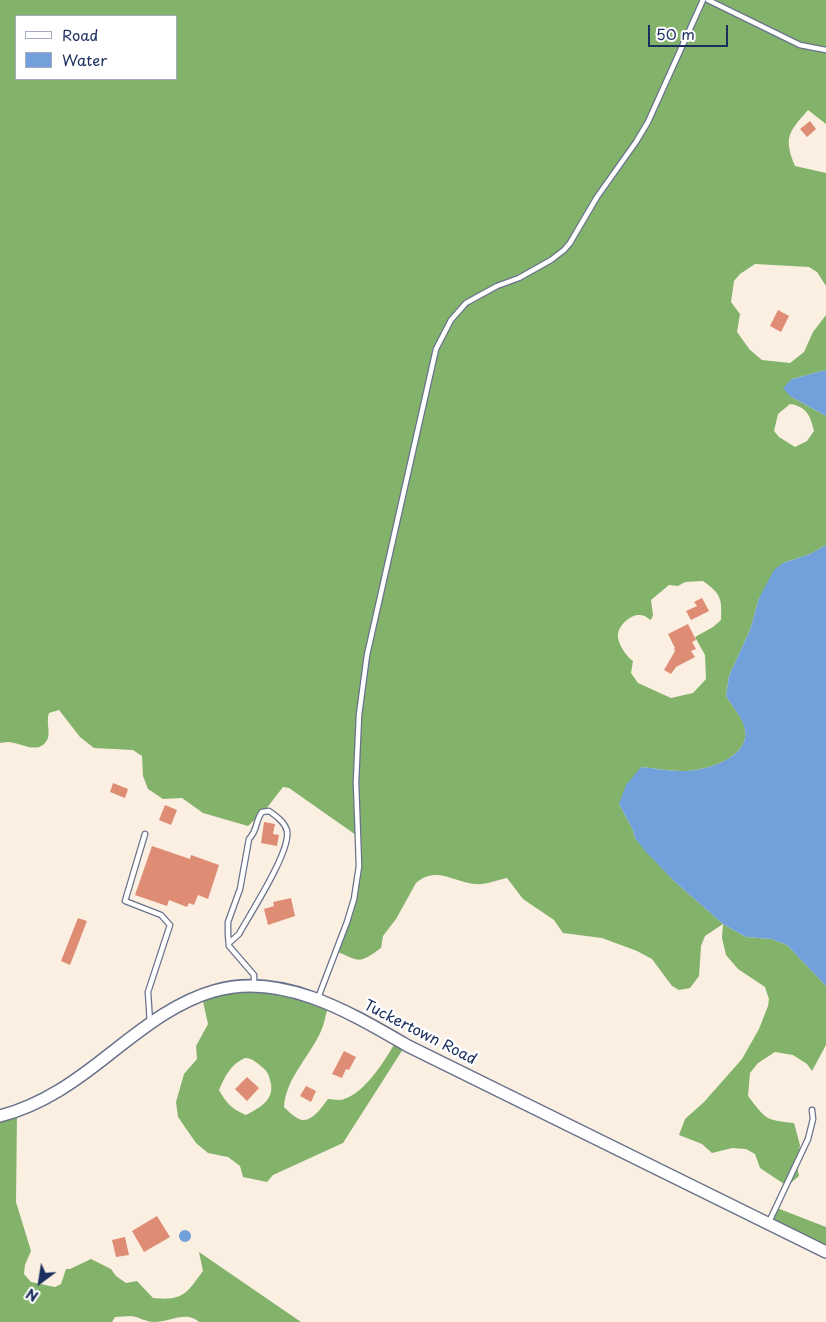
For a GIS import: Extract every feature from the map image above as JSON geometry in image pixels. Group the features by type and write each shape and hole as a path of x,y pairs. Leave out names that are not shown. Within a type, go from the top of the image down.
{"street":[{"name":"Tuckertown Road","path":"0,1116 31,1106 54,1095 150,1024 177,1007 212,991 229,987 254,985 275,988 317,1000 355,1016 408,1046 826,1252"}],"lane":[{"path":"317,1000 354,899 358,866 356,782 359,715 367,655 436,350 451,320 466,303 551,260 570,243 597,197 648,122 703,0"},
{"path":"708,0 800,45 826,50"},
{"path":"229,942 242,929 279,862 286,844 287,831 281,821 269,811 262,812 258,817 255,833 247,847 240,889 228,922 229,946 254,974 254,985"},
{"path":"145,834 125,901 160,915 170,925 148,992 150,1024"},
{"path":"768,1224 808,1139 813,1119 812,1110"}],"green space":[{"path":"0,0 826,0 826,124 808,110 792,130 789,148 795,166 826,173 826,286 817,272 809,267 755,264 740,274 734,281 731,302 740,314 737,332 750,350 762,360 790,363 804,352 813,332 826,315 826,370 792,379 790,396 826,416 826,545 810,554 783,563 759,598 750,630 729,676 726,696 744,725 745,740 740,749 723,762 689,771 641,767 619,804 633,830 635,838 646,851 674,881 723,924 705,936 701,946 699,976 690,988 679,990 672,986 652,959 637,951 602,938 563,933 554,920 523,899 507,878 480,884 468,883 438,875 424,878 416,883 396,919 383,936 381,948 368,957 359,960 355,959 336,951 352,904 357,869 356,835 289,788 283,787 266,809 248,826 203,813 182,798 163,799 148,789 143,776 142,756 133,750 94,748 80,737 59,710 49,713 48,738 40,747 35,748 8,742 0,743","holes":["790,404 800,407 807,413 814,431 807,441 795,447 779,437 774,431 778,414","703,581 717,593 721,606 721,620 695,637 705,655 706,679 693,693 671,698 638,683 631,673 633,661 623,649 618,634 623,624 633,616 642,615 651,620 653,615 651,600 669,585 678,586 685,582"]},
{"path":"723,924 746,937 772,939 787,945 826,986 826,1045 812,1071 807,1064 793,1055 775,1052 758,1063 750,1073 748,1096 759,1110 771,1119 794,1123 800,1145 797,1166 799,1176 787,1186 760,1168 755,1154 746,1149 732,1148 712,1153 702,1144 679,1135 685,1119 704,1102 742,1059 759,1029 768,1006 769,999 765,987 738,969 726,955 722,938"},
{"path":"264,988 328,1007 319,1036 295,1075 286,1096 284,1107 293,1116 302,1120 315,1115 328,1099 342,1100 352,1096 367,1083 387,1057 396,1041 405,1046 343,1143 273,1175 267,1182 243,1177 240,1166 228,1157 208,1153 196,1143 178,1117 176,1102 184,1074 197,1059 196,1046 208,1024 202,997","holes":["245,1058 256,1062 266,1071 271,1087 271,1092 266,1102 246,1115 230,1105 219,1090 232,1067"]},
{"path":"17,1112 16,1202 31,1251 25,1265 24,1274 31,1282 55,1287 61,1284 66,1269 91,1259 111,1269 116,1276 126,1283 137,1281 153,1298 178,1297 188,1290 203,1271 199,1252 301,1322 199,1322 189,1317 183,1317 154,1322 131,1316 115,1317 112,1322 0,1322 0,1116"},
{"path":"777,1208 826,1227 826,1252 770,1224"}],"water":[{"path":"826,370 826,416 790,396 783,388 792,379"},
{"path":"826,545 826,986 787,945 772,939 746,937 723,924 674,881 635,838 633,830 619,804 626,785 641,767 675,771 700,769 723,762 740,749 745,740 744,726 726,696 729,676 750,630 759,598 774,570 783,563 810,554"},
{"path":"183,1230 187,1230 191,1236 187,1242 183,1242 179,1238 179,1234"}],"building":[{"path":"810,121 816,129 807,137 800,129"},
{"path":"778,310 789,316 781,332 770,326"},
{"path":"702,598 709,611 691,620 686,611 697,606 694,602"},
{"path":"688,624 696,640 692,642 696,649 691,651 695,657 676,667 671,674 664,670 675,651 668,634"},
{"path":"113,783 128,789 125,798 110,792"},
{"path":"165,805 177,810 171,825 159,820"},
{"path":"264,822 275,824 273,834 279,835 277,846 261,843"},
{"path":"152,846 190,859 191,855 219,865 208,899 198,895 194,905 189,903 187,907 169,900 167,906 135,895"},
{"path":"291,898 295,916 268,925 264,909 274,906 273,902"},
{"path":"78,918 87,921 70,965 61,961"},
{"path":"344,1051 356,1057 349,1070 346,1069 342,1078 332,1074"},
{"path":"247,1077 259,1088 247,1101 235,1089"},
{"path":"306,1086 316,1091 311,1102 300,1096"},
{"path":"157,1216 170,1237 144,1252 132,1231"},
{"path":"125,1237 129,1255 116,1257 112,1240"}]}
